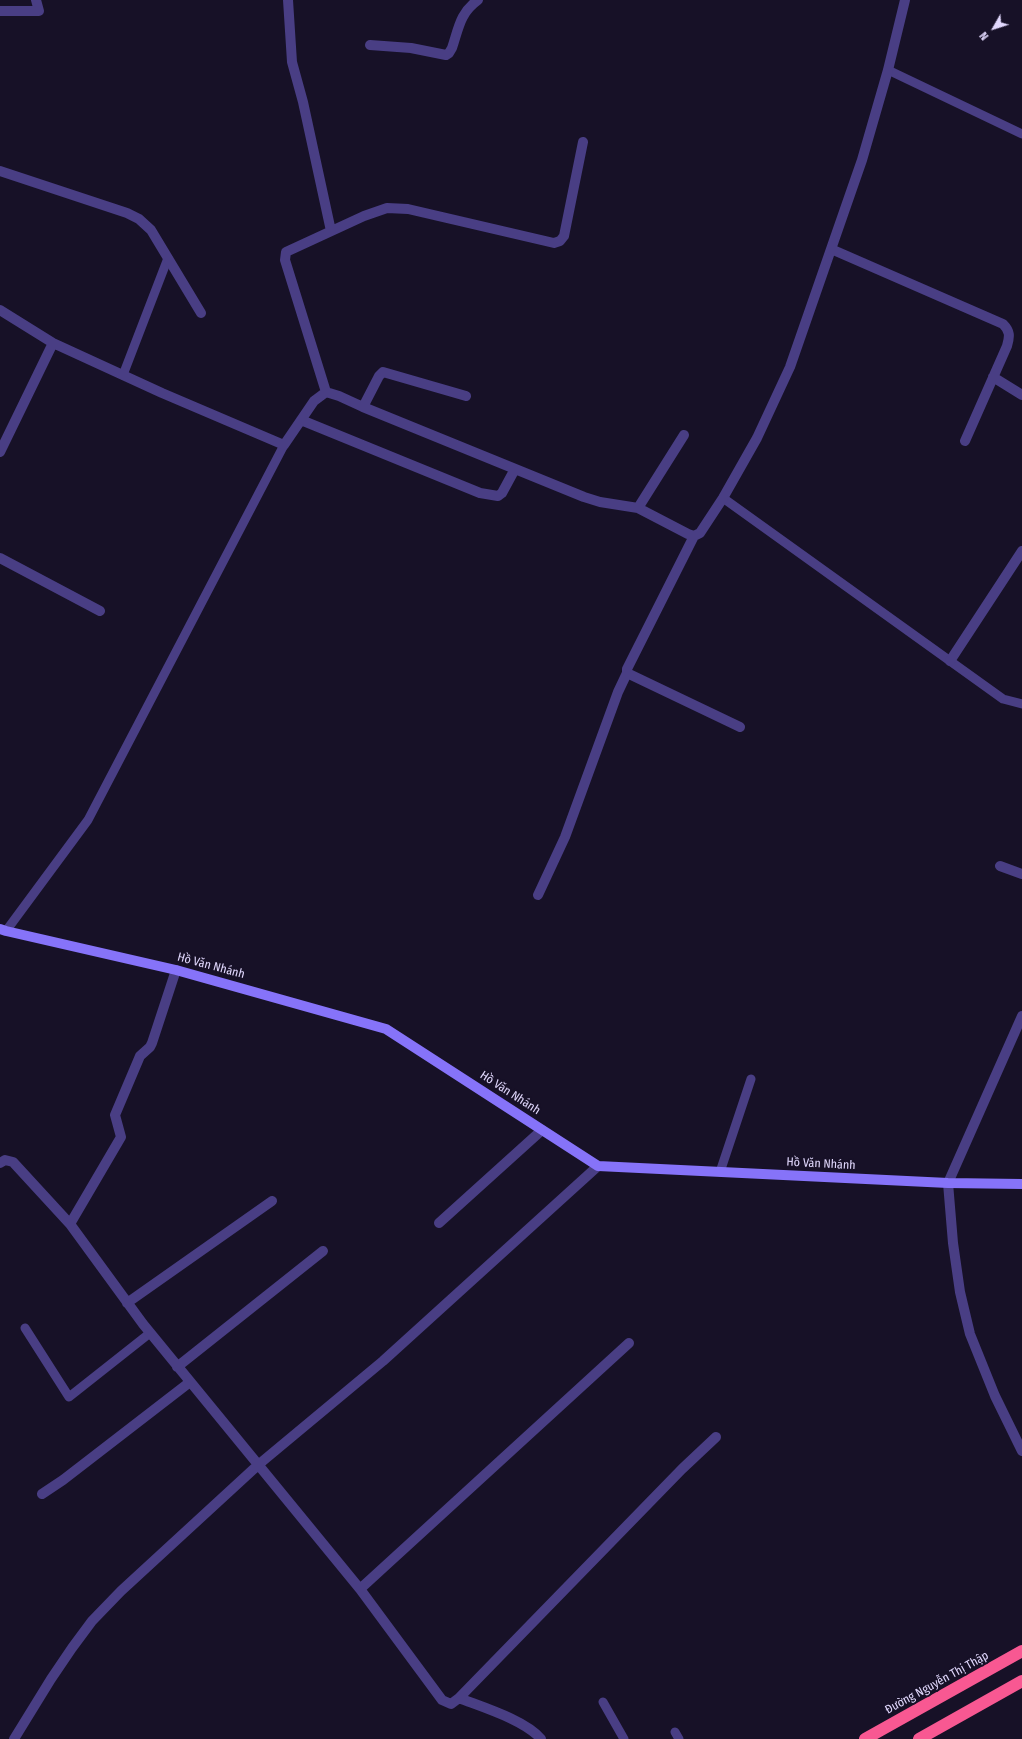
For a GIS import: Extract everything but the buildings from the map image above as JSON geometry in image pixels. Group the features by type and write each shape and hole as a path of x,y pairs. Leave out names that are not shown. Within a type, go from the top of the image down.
{"highway":[{"name":"Đường Nguyễn Thị Thập","path":"865,1739 1022,1651"},
{"path":"918,1739 1022,1681"}],"street":[{"path":"0,11 39,11 36,0"},
{"path":"288,0 292,62 303,102 331,231"},
{"path":"370,45 411,48 446,55 450,53 463,14 469,6 478,0"},
{"path":"538,895 565,837 618,692 628,669 694,536 700,533 723,498 757,438 790,367 862,160 888,70 905,0"},
{"path":"326,392 285,260 286,252 364,216 387,208 408,209 554,243 560,241 564,236 583,142"},
{"path":"0,171 127,213 139,219 151,230 201,313"},
{"path":"831,249 1003,324 1008,330 1010,337 965,441"},
{"path":"0,310 53,343 123,375 284,444 314,401 326,392"},
{"path":"0,452 53,343"},
{"path":"363,407 383,372 466,396"},
{"path":"993,377 1022,395"},
{"path":"326,392 600,502 638,508 694,536"},
{"path":"301,420 480,493 498,496 502,493 515,469"},
{"path":"638,508 684,435"},
{"path":"950,661 1022,551"},
{"path":"0,558 100,611"},
{"path":"627,674 740,727"},
{"path":"1000,866 1022,874"},
{"name":"Hồ Văn Nhánh","path":"3,930 176,970 386,1029 598,1166 948,1183 1022,1184"},
{"path":"70,1224 121,1137 115,1115 140,1056 150,1048 176,970"},
{"path":"1022,1016 948,1183 960,1292 970,1334 995,1396 1022,1451"},
{"path":"439,1223 542,1130"},
{"path":"0,1163 5,1160 13,1162 70,1224 150,1333 360,1589 442,1700 451,1704 459,1698 677,1474 716,1437"},
{"path":"14,1739 51,1679 92,1621 121,1591 258,1465 383,1361 598,1166"},
{"path":"127,1303 272,1201"},
{"path":"177,1367 323,1251"},
{"path":"360,1589 630,1343"},
{"path":"42,1494 63,1480 190,1382"},
{"path":"459,1698 504,1715 537,1734 541,1739"}],"lane":[{"path":"888,70 1022,134"},
{"path":"123,375 168,258"},
{"path":"3,930 88,820 284,444"},
{"path":"723,498 1003,699 1022,704"},
{"path":"720,1172 751,1079"},
{"path":"25,1328 69,1397 150,1333"},
{"path":"603,1702 624,1739"}]}
